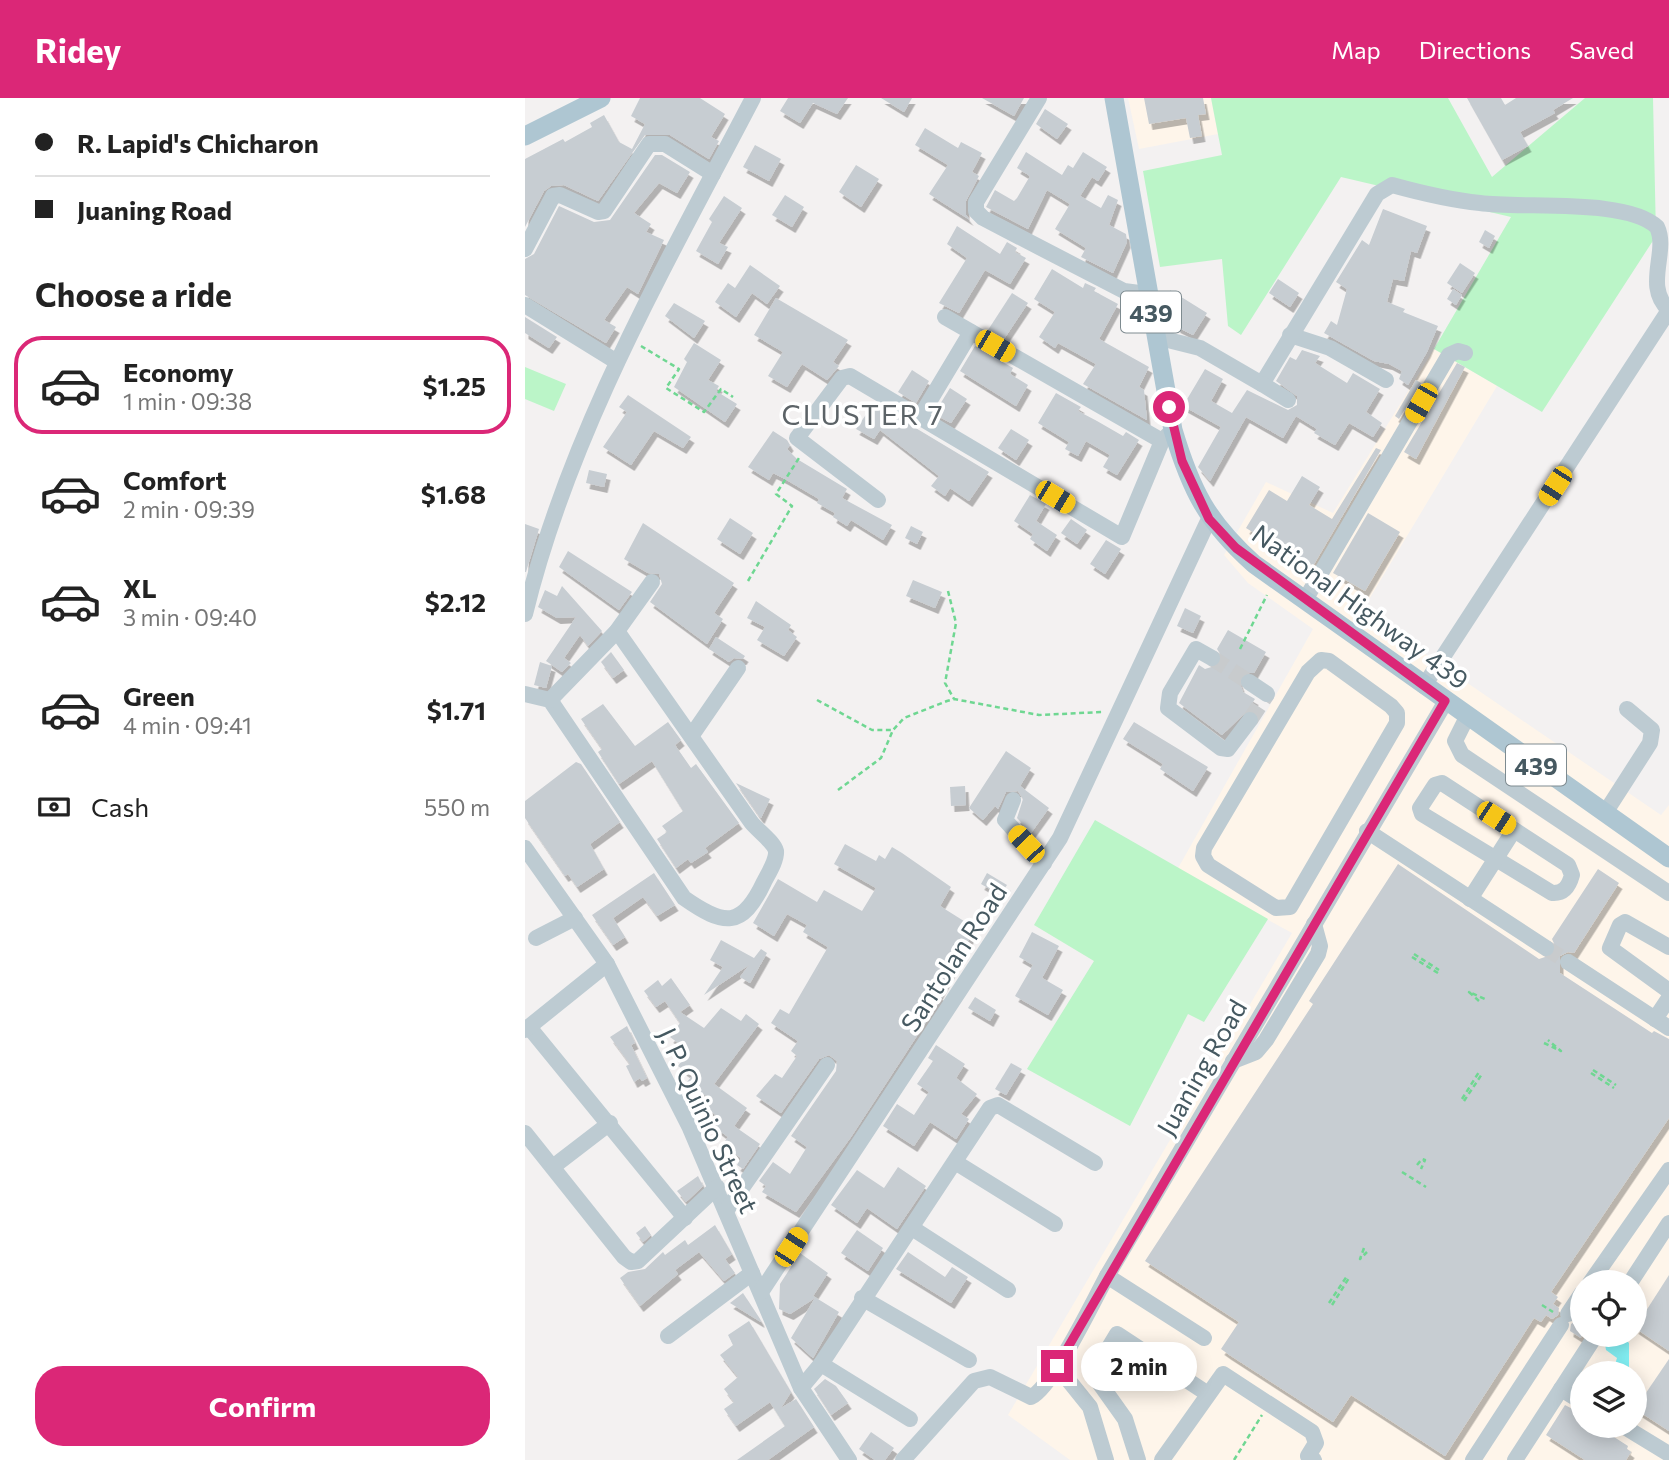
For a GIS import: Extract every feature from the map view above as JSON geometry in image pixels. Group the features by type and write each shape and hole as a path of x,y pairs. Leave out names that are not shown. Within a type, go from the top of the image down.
{"main road":[{"path":"525,136 601,98"},
{"name":"National Highway 439","path":"1114,98 1156,337 1168,436 1209,519 1254,564 1669,858"}],"street":[{"path":"525,614 541,548 567,478 617,362 753,98"},
{"path":"1039,98 976,202 976,211 983,218 1124,291 1147,294"},
{"path":"525,249 553,196 560,195 598,212 604,211 649,144 665,144 713,174"},
{"path":"1262,384 1381,188 1392,185 1439,198 1482,204 1604,209 1646,218 1660,231 1666,247 1657,288 1660,302 1669,310 1424,686"},
{"path":"525,305 617,362"},
{"path":"878,500 797,438 842,379 850,376 1122,537 1168,436 945,317"},
{"path":"920,417 971,332"},
{"path":"1290,335 1331,348 1386,380"},
{"path":"1156,337 1199,348 1288,400"},
{"path":"1305,600 1449,355 1458,351 1465,353"},
{"name":"Santolan Road","path":"761,1292 1044,863 1082,794 1209,519"},
{"path":"550,700 617,631 652,582"},
{"path":"525,694 550,700 684,898 708,912 731,919 738,918 745,913 761,888 776,852 751,822 617,631"},
{"path":"1212,658 1196,649 1170,694 1168,708 1221,748 1228,749 1250,720"},
{"path":"1321,660 1329,661 1391,706 1397,713 1397,723 1299,892 1290,907 1276,908 1208,865 1203,856 1204,848 1308,672 1321,660"},
{"path":"692,735 738,668"},
{"path":"1249,682 1267,694"},
{"name":"Juaning Road","path":"903,1460 974,1381 990,1377 1031,1397 1036,1395 1057,1366 1107,1276 1445,701"},
{"path":"1605,813 1650,743 1652,730 1627,709"},
{"path":"1467,717 1455,741 1462,755 1669,893"},
{"path":"1442,783 1514,830 1568,865 1571,871 1570,882 1559,893 1552,893 1422,814 1420,808 1435,785 1442,783"},
{"path":"1013,800 1005,820 1044,863"},
{"path":"1470,898 1514,830"},
{"path":"1367,831 1546,948"},
{"name":"J. P. Quinio Street","path":"525,848 607,964 717,1187 801,1388 849,1460"},
{"path":"1299,892 1324,906"},
{"path":"535,938 575,918"},
{"path":"1669,947 1625,922 1620,925 1610,948 1669,990"},
{"path":"1568,962 1662,1024 1669,998"},
{"path":"607,964 527,1028 610,1123 685,1218"},
{"path":"726,1211 827,1065"},
{"path":"801,1388 821,1364 862,1298 912,1228 990,1108 998,1105 1095,1163"},
{"path":"554,1167 610,1123"},
{"path":"525,1133 624,1257 631,1262 638,1261 717,1187"},
{"path":"955,1162 1055,1224"},
{"path":"1599,1270 1669,1170"},
{"path":"1638,1270 1669,1223"},
{"path":"912,1228 1008,1290"},
{"path":"668,1336 752,1273"},
{"path":"1107,1276 1204,1338"},
{"path":"862,1298 969,1360"},
{"path":"1473,1460 1570,1310"},
{"path":"1138,1460 1125,1419 1093,1374 1117,1334 1207,1394"},
{"path":"1515,1460 1588,1347"},
{"path":"821,1364 910,1419"},
{"path":"1057,1366 1090,1407 1106,1460"},
{"path":"1162,1460 1220,1376 1228,1374 1312,1432 1316,1443 1308,1456 1314,1460"},
{"path":"1561,1389 1570,1395"},
{"path":"1643,1438 1669,1454"}],"path":[{"path":"629,339 679,369 666,388 704,412 721,389 733,397"},
{"path":"748,581 792,506 776,494 807,446"},
{"path":"948,592 956,622 945,683 954,699"},
{"path":"1240,649 1264,601"},
{"path":"838,790 881,758 893,730 904,718 954,699 1039,715 1101,712 1115,718"},
{"path":"817,700 872,730 893,730"},
{"path":"1413,955 1439,972"},
{"path":"1479,1001 1469,992 1473,991 1485,999"},
{"path":"1543,1043 1561,1051 1548,1040"},
{"path":"1592,1071 1615,1087"},
{"path":"1463,1100 1481,1073"},
{"path":"1417,1166 1422,1159 1426,1160 1421,1169"},
{"path":"1402,1172 1426,1187"},
{"path":"1364,1248 1359,1258 1362,1259 1367,1252"},
{"path":"1330,1304 1348,1277"},
{"path":"1234,1460 1270,1403"}],"shaded area":[{"path":"1128,98 1211,98 1218,134 1139,149"},
{"path":"1434,349 1497,386 1362,611 1661,815 1669,805 1669,1460 1070,1460 1008,1415 1292,933 1177,870 1313,629 1248,583 1224,555 1266,482 1333,513"}],"green space":[{"path":"1211,98 1448,98 1492,177 1585,98 1653,98 1656,236 1542,412 1434,349 1511,217 1341,177 1241,335 1228,326 1222,259 1160,267 1143,171 1222,155"},
{"path":"525,367 566,384 554,411 525,399"},
{"path":"1095,820 1268,919 1204,1022 1188,1014 1130,1126 1027,1069 1094,961 1034,925"}],"water":[{"path":"1606,1347 1629,1347 1629,1361 1616,1361 1617,1358"}],"building":[{"path":"640,98 700,98 725,114 711,137 719,141 709,159 670,135 645,135 598,201 564,185 551,186 544,191 525,227 525,159 592,127 590,123 604,115 619,142 632,149 645,124 631,116"},
{"path":"788,98 848,98 837,114 813,103 800,123 780,111"},
{"path":"881,98 912,98 904,112"},
{"path":"982,98 1024,98 1014,116"},
{"path":"1144,98 1203,98 1206,114 1198,115 1202,136 1190,138 1186,118 1149,124"},
{"path":"1467,98 1501,98 1505,105 1516,98 1573,98 1553,110 1555,113 1520,132 1528,146 1502,160"},
{"path":"1045,109 1068,124 1057,139 1036,124"},
{"path":"925,128 958,148 961,142 982,153 972,172 979,176 966,201 966,215 970,220 929,194 948,165 915,145"},
{"path":"755,145 781,159 769,181 743,167"},
{"path":"1026,152 1062,175 1068,165 1073,168 1083,152 1107,167 1098,181 1092,177 1080,196 1101,208 1108,195 1118,200 1109,225 1126,234 1127,242 1113,273 1081,257 1086,248 1055,229 1070,204 1047,190 1028,229 986,207 995,190 1014,201 1017,198 1030,176 1017,168"},
{"path":"655,155 662,155 690,172 677,193 659,183 634,213 651,224 646,232 664,240 638,294 627,287 604,320 616,327 606,343 525,295 525,259 534,254 559,206 594,222 610,220"},
{"path":"856,165 879,179 861,207 839,192"},
{"path":"785,195 804,207 792,227 772,215"},
{"path":"724,196 742,208 719,243 728,247 718,264 696,251 712,222 709,219"},
{"path":"1383,209 1427,226 1417,253 1411,251 1404,281 1393,279 1387,302 1405,309 1403,312 1438,326 1408,385 1399,379 1402,371 1389,364 1374,361 1324,333 1331,321 1337,325 1347,289 1336,282 1362,240 1369,245"},
{"path":"957,226 1000,254 1007,242 1017,248 1015,252 1026,258 1010,284 985,270 959,313 939,303 967,258 947,244"},
{"path":"1485,230 1495,236 1489,248 1479,242"},
{"path":"1460,263 1475,273 1462,293 1447,283"},
{"path":"750,265 780,286 767,304 752,293 736,317 715,302 728,283 735,288"},
{"path":"1052,269 1083,288 1085,283 1096,288 1094,291 1118,304 1099,339 1149,367 1139,387 1144,390 1147,420 1083,384 1096,364 1058,343 1055,348 1039,337 1055,312 1034,299"},
{"path":"1278,279 1299,293 1290,307 1269,293"},
{"path":"1453,289 1462,295 1456,305 1447,299"},
{"path":"1170,290 1207,313 1193,335 1177,327"},
{"path":"1012,293 1028,303 1004,339 988,330"},
{"path":"776,298 848,340 833,362 839,366 827,380 802,364 787,387 768,376 783,352 754,335"},
{"path":"674,303 705,321 694,338 665,316"},
{"path":"525,317 557,337 549,348 525,333"},
{"path":"694,343 721,360 708,380 719,386 716,391 737,404 725,422 674,387 687,362 684,359"},
{"path":"975,346 1013,368 1010,374 1028,385 1016,406 960,371"},
{"path":"1302,350 1320,356 1315,363 1347,383 1353,373 1380,389 1366,412 1382,423 1373,437 1349,423 1335,445 1314,433 1317,429 1296,416 1283,438 1246,417 1210,481 1198,467 1221,427 1183,406 1205,369 1223,379 1211,401 1232,413 1247,390 1288,410 1297,405 1297,396 1276,381 1290,357 1296,360"},
{"path":"1457,363 1465,367 1416,459 1404,452"},
{"path":"912,370 929,381 916,403 898,392"},
{"path":"1416,380 1421,383 1399,419 1395,416"},
{"path":"950,388 967,399 951,423 934,414"},
{"path":"1056,393 1081,407 1078,411 1123,436 1126,432 1139,440 1117,475 1103,467 1110,455 1086,441 1078,456 1065,449 1069,442 1038,423"},
{"path":"628,395 691,437 683,448 654,431 631,465 603,447 627,412 619,407"},
{"path":"874,403 989,472 969,501 950,488 945,496 931,486 939,476 880,430 874,439 856,429"},
{"path":"1011,429 1029,440 1016,460 998,448"},
{"path":"773,431 787,440 790,445 787,449 797,459 847,489 842,498 892,525 883,540 851,520 847,526 833,517 835,513 817,503 819,499 785,479 773,473 769,480 748,467"},
{"path":"1376,448 1381,450 1313,566 1262,531 1259,536 1246,528 1269,490 1287,501 1302,476 1320,487 1309,505 1332,519"},
{"path":"589,470 607,474 604,487 586,483"},
{"path":"1030,495 1046,504 1036,521 1057,535 1047,551 1030,539 1033,534 1014,521"},
{"path":"1368,513 1400,532 1365,591 1333,573"},
{"path":"730,518 753,533 740,554 717,539"},
{"path":"1071,519 1087,530 1077,544 1061,533"},
{"path":"643,523 734,583 714,613 723,619 707,644 650,602 662,584 659,574 648,573 624,559"},
{"path":"525,524 539,529 526,572 525,572"},
{"path":"911,526 923,532 917,544 905,538"},
{"path":"1106,540 1121,549 1105,574 1090,564"},
{"path":"568,551 632,592 619,610 559,567"},
{"path":"913,580 942,592 935,608 906,596"},
{"path":"562,586 602,631 588,646 580,635 564,658 571,663 562,672 546,661 576,617 557,618 538,607 545,590 557,596"},
{"path":"756,601 791,625 788,630 797,637 784,656 757,640 765,627 747,618"},
{"path":"1185,608 1201,616 1193,633 1177,626"},
{"path":"1228,630 1266,652 1254,673 1244,673 1239,681 1243,692 1255,699 1248,710 1222,735 1179,703 1199,665 1205,669 1221,664 1222,657 1217,649"},
{"path":"716,637 745,656 743,659 734,658 729,662 709,649"},
{"path":"611,652 624,670 613,678 601,662"},
{"path":"540,662 552,666 546,688 534,685"},
{"path":"603,704 635,746 668,722 681,740 675,745 691,768 696,764 739,823 705,848 708,852 691,863 688,859 676,868 657,839 667,832 662,826 683,811 652,761 619,784 598,752 602,749 581,719"},
{"path":"1134,722 1208,767 1193,791 1160,769 1163,764 1123,739"},
{"path":"1006,751 1031,768 1020,786 1049,808 1031,833 1017,818 1023,799 1018,791 1006,792 998,809 995,806 983,820 969,808"},
{"path":"576,762 581,764 620,822 590,844 604,869 577,887 568,874 565,876 525,818 525,801"},
{"path":"736,783 770,799 761,818 759,816"},
{"path":"965,786 966,805 951,806 950,787"},
{"path":"845,844 876,861 879,855 885,859 892,847 902,853 951,887 940,906 975,928 939,994 943,996 851,1137 796,1212 762,1192 766,1186 759,1181 773,1162 790,1174 807,1147 791,1136 836,1071 837,1061 829,1055 819,1059 781,1113 756,1096 775,1074 782,1078 797,1056 791,1051 798,1041 771,1023 780,1009 789,1014 828,947 803,932 807,925 787,914 774,936 753,923 778,879 817,902 824,890 862,911 876,888 834,864"},
{"path":"1398,864 1539,959 1554,954 1556,948 1552,939 1598,869 1619,883 1574,953 1568,952 1560,956 1560,973 1652,1033 1654,1031 1669,1039 1669,1118 1551,1292 1558,1297 1553,1304 1559,1308 1558,1315 1552,1319 1546,1315 1541,1322 1534,1318 1445,1456 1351,1395 1333,1422 1228,1354 1221,1349 1239,1322 1145,1261 1313,1004 1309,1001"},
{"path":"654,873 675,905 657,916 643,897 613,918 625,937 613,945 592,915"},
{"path":"987,873 1007,885 1000,895 981,884"},
{"path":"1032,932 1059,946 1042,978 1063,990 1048,1015 1015,996 1033,965 1019,957"},
{"path":"721,940 754,958 761,949 767,953 750,983 740,977 749,965 704,995 723,967 710,960"},
{"path":"671,978 690,1005 680,1012 704,1028 721,1008 741,1021 746,1014 759,1024 714,1084 747,1108 734,1126 760,1144 743,1169 737,1165 741,1158 722,1145 728,1137 711,1124 717,1116 704,1106 709,1098 687,1082 692,1076 678,1066 689,1051 670,1037 680,1023 665,1001 656,1007 644,991 658,980 662,986"},
{"path":"975,997 996,1010 990,1021 968,1008"},
{"path":"627,1026 635,1043 631,1045 647,1078 642,1081 640,1078 634,1082 626,1066 630,1064 610,1037"},
{"path":"936,1045 965,1064 956,1078 977,1094 961,1114 969,1119 956,1139 930,1122 914,1146 883,1126 897,1104 914,1115 929,1092 917,1084 933,1061 928,1058"},
{"path":"1011,1063 1022,1069 1006,1095 995,1089"},
{"path":"898,1167 926,1186 897,1229 867,1208 857,1223 831,1205 857,1170 884,1188"},
{"path":"698,1176 703,1186 686,1202 677,1191"},
{"path":"715,1225 732,1254 725,1259 735,1273 724,1281 699,1252 675,1270 678,1274 640,1306 620,1278 628,1272 645,1269 663,1252 665,1255 685,1240 688,1245"},
{"path":"645,1226 651,1235 643,1242 636,1233"},
{"path":"857,1230 883,1248 868,1271 841,1253"},
{"path":"908,1252 945,1277 952,1267 968,1277 951,1303 896,1269"},
{"path":"800,1253 828,1273 813,1296 839,1312 813,1358 791,1338 815,1298 790,1314 779,1309 780,1284"},
{"path":"1669,1275 1669,1351 1647,1336 1647,1309"},
{"path":"743,1293 760,1319 761,1322 730,1303"},
{"path":"749,1321 791,1392 781,1408 796,1399 814,1427 768,1460 737,1460 785,1426 770,1402 736,1426 724,1409 734,1402 724,1389 738,1377 720,1355 733,1345 728,1335"},
{"path":"1669,1359 1669,1431 1647,1417 1647,1391"},
{"path":"825,1379 836,1386 848,1403 831,1415 814,1389"},
{"path":"1565,1405 1570,1408 1570,1438 1616,1438 1628,1446 1627,1449 1631,1452 1626,1460 1585,1460 1546,1435"},
{"path":"871,1432 894,1448 885,1460 875,1460 859,1449"}],"tunnel":[{"path":"1212,658 1249,682"},
{"path":"1250,720 1267,694"},
{"path":"1546,948 1568,962"}],"district":[{"name":"CLUSTER 7","path":"863,414"}],"route":[{"path":"1057,1366 1107,1276 1445,701 1254,564 1236,548 1209,519 1182,461 1169,407"}]}
